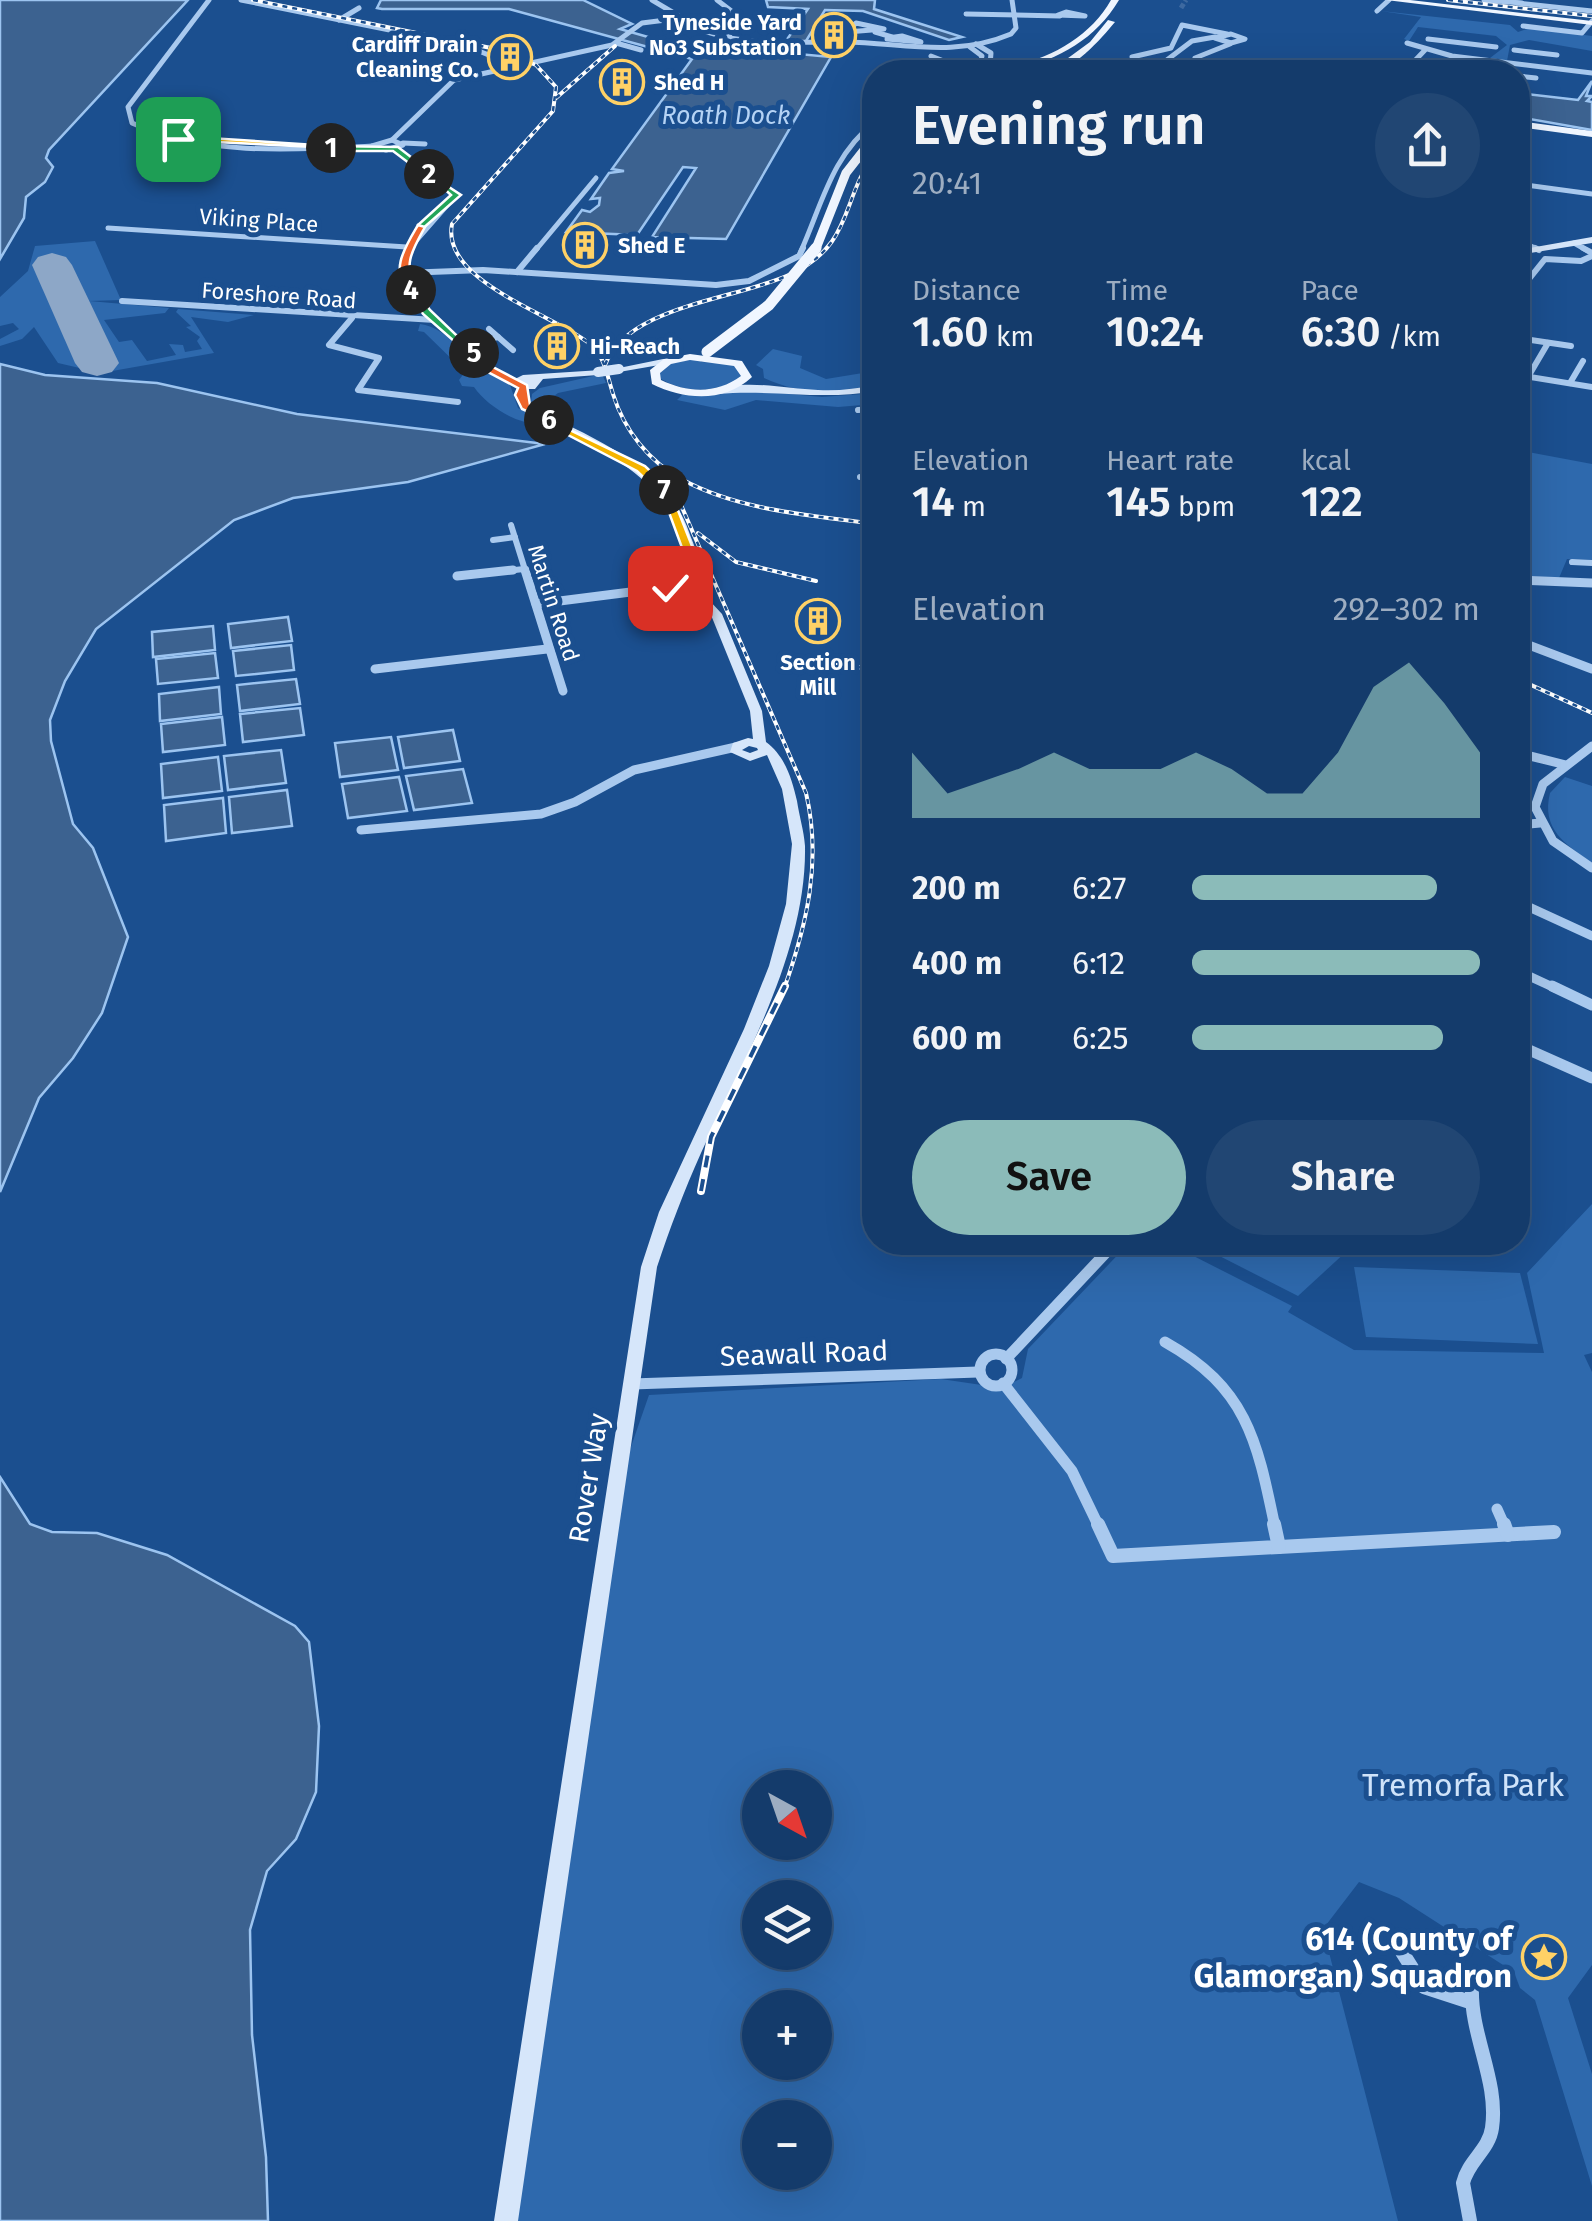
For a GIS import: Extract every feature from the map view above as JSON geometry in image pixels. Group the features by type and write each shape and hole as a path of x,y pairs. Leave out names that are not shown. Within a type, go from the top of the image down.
{"main road":[{"path":"1040,60 1096,26 1115,0"},
{"path":"1070,60 1103,34 1123,0"},
{"path":"1390,0 1536,8"},
{"path":"1410,0 1536,8 1591,22"},
{"path":"1530,127 1592,135"},
{"path":"737,361 745,380 718,392 680,391 654,378 657,368 668,362 707,352 730,339 807,264 820,242 845,170 862,153"},
{"path":"737,361 817,264 862,159"},
{"path":"690,356 737,361"}],"street":[{"path":"209,0 128,106 132,122 154,133 186,140 395,149 456,195 422,226 407,247 404,292 486,364 527,382 668,362"},
{"path":"241,0 464,44 514,65"},
{"path":"652,0 692,27 731,40 868,44 931,53 944,60"},
{"path":"692,27 720,29 737,14 717,0"},
{"path":"931,53 979,44 1014,31 1009,0"},
{"path":"1377,11 1390,0"},
{"path":"1490,0 1592,12"},
{"path":"338,20 359,8"},
{"path":"1536,8 1523,26 1582,34 1591,22"},
{"path":"968,14 1060,15"},
{"path":"931,53 970,45 1007,31 1011,15"},
{"path":"372,146 392,140 451,82 618,41 636,27 683,19 720,29 731,40"},
{"path":"868,44 890,38 921,42 875,32 847,32 856,23 884,28 875,32"},
{"path":"1132,57 1170,48 1182,26 1219,39 1245,39 1227,34 1219,39 1194,58"},
{"path":"1454,42 1459,36 1434,33 1428,39 1557,55"},
{"path":"1171,60 1192,41 1219,39"},
{"path":"1179,60 1197,42 1219,39"},
{"path":"618,41 641,50"},
{"path":"1407,43 1422,51 1486,60 1498,45"},
{"path":"979,44 991,53 990,60"},
{"path":"970,45 981,60"},
{"path":"1414,60 1422,51"},
{"path":"1448,60 1452,56"},
{"path":"1530,65 1592,73"},
{"path":"1530,79 1535,80 1545,67"},
{"path":"404,274 517,272 735,284 797,257 829,180 862,132"},
{"path":"392,140 425,144"},
{"path":"395,149 403,144"},
{"path":"517,272 596,178"},
{"path":"1530,186 1592,194"},
{"name":"Viking Place","path":"108,228 407,247"},
{"path":"1530,252 1592,240"},
{"path":"1574,243 1592,255"},
{"path":"1530,246 1539,250"},
{"path":"1530,277 1541,260 1592,255"},
{"name":"Foreshore Road","path":"122,302 352,318 430,316"},
{"path":"352,318 329,346 380,360 358,390 458,402"},
{"path":"489,328 513,350"},
{"path":"463,344 498,337"},
{"path":"1530,340 1571,346"},
{"path":"1530,373 1548,342"},
{"path":"737,361 784,389"},
{"path":"1570,384 1583,361"},
{"path":"486,364 527,382"},
{"path":"618,369 654,378"},
{"path":"1530,376 1592,387"},
{"path":"527,382 520,395 528,409 628,461 658,483 693,560 680,590 536,604"},
{"path":"718,392 784,389 841,394 862,390"},
{"path":"858,410 862,410"},
{"name":"Martin Road","path":"512,526 547,650 563,691"},
{"path":"493,540 515,537"},
{"path":"1572,562 1592,563"},
{"path":"456,576 484,578 524,569"},
{"path":"1530,580 1592,583"},
{"name":"Rover Way","path":"506,2221 649,1267 659,1230 689,1155 756,1020 789,926 797,818 778,759 761,744 753,702 716,614 705,602 680,590"},
{"path":"1530,645 1592,668"},
{"path":"375,668 547,650"},
{"path":"401,666 402,676"},
{"path":"743,751 755,727"},
{"path":"361,830 534,816 575,802 634,770 743,751 761,744"},
{"path":"1592,746 1541,788 1536,807 1540,822 1557,845 1592,868"},
{"path":"743,751 781,771"},
{"path":"1530,756 1566,765"},
{"path":"1530,823 1540,822"},
{"path":"1530,908 1592,936"},
{"path":"1530,976 1592,1004"},
{"path":"1530,1050 1592,1078"},
{"path":"1006,1360 1015,1374 1003,1383 986,1381 978,1372 985,1359 1006,1360 1104,1255"},
{"path":"1164,1342 1203,1364 1230,1390 1247,1424 1280,1547"},
{"name":"Seawall Road","path":"632,1384 978,1372"},
{"path":"1003,1383 1072,1471 1113,1556 1554,1532"},
{"path":"1497,1509 1508,1535"},
{"path":"1402,1952 1424,1987 1471,1995 1489,2081 1493,2124 1484,2146 1462,2175 1462,2193 1470,2221"}],"green space":[{"path":"1381,11 1510,25 1518,32 1530,28 1592,36 1592,51 1529,40 1510,45 1507,60 1501,60 1490,58 1507,45 1496,36 1418,27 1409,41 1404,39 1421,17"},
{"path":"95,241 121,300 89,301 169,308 165,313 104,320 119,342 132,340 147,361 176,355 169,344 183,345 185,352 202,349 197,341 200,337 186,327 191,326 176,312 178,309 254,315 228,322 191,317 214,353 101,373 58,363 34,327 22,339 0,346 0,339 19,329 13,323 0,326 0,297 28,271 35,246"},
{"path":"420,324 442,332 509,382 518,408 547,423 516,419 488,402 474,387 462,386 459,380 465,372 424,332 418,331"},
{"path":"773,349 802,356 800,368 826,379 862,373 862,387 819,391 791,388 764,378 763,369 756,365"},
{"path":"702,358 701,362 732,363 743,373 740,380 700,390 661,379 659,372 672,363"},
{"path":"602,374 606,383 558,393 550,399 559,415 552,418 531,403 532,394 540,388"},
{"path":"745,390 822,397 862,394 862,405 838,407 756,400 725,410 677,400 682,395"},
{"path":"1530,452 1592,464 1592,560 1567,559 1559,578 1530,577"},
{"path":"1565,777 1592,786 1592,863 1564,842 1552,826 1550,793"},
{"name":"Tremorfa Park","path":"1592,1204 1592,1353 1584,1355 1592,1372 1592,1965 1568,1998 1592,2074 1592,2186 1535,2000 1520,1988 1514,1972 1399,1898 1359,1882 1323,1929 1398,2221 515,2221 625,1464 649,1395 941,1379 1002,1388 1022,1378 1028,1349 1118,1255 1192,1255 1292,1306 1288,1312 1354,1350 1544,1353 1527,1273"},
{"path":"1218,1255 1343,1255 1298,1296"},
{"path":"1354,1267 1520,1273 1538,1344 1366,1337"}],"water":[{"path":"0,0 188,0 49,150 46,158 53,167 45,182 26,197 24,218 0,259"},
{"name":"Roath Dock","path":"381,0 583,0 632,24 620,29 697,51 777,54 808,9 768,7 766,0 875,0 874,9 962,37 949,40 863,11 825,10 798,54 831,57 726,239 652,237 696,168 683,167 637,235 566,232 582,210 590,212 599,205 600,198 591,199 609,173 624,171 612,169 692,59 509,9 377,8"},
{"path":"1592,81 1586,96 1592,96 1587,101 1592,102 1592,130 1530,119 1530,94 1578,100"},
{"path":"0,364 45,375 157,383 297,414 545,444 408,482 293,498 234,520 96,629 65,681 50,720 51,741 73,824 93,848 128,937 102,1013 73,1058 39,1098 0,1192"},
{"path":"288,617 292,641 231,648 228,624"},
{"path":"213,626 215,650 153,657 152,632"},
{"path":"291,645 294,670 236,676 233,651"},
{"path":"215,653 218,678 158,684 156,659"},
{"path":"296,679 300,704 240,711 237,685"},
{"path":"219,687 221,714 160,721 159,694"},
{"path":"300,708 304,735 243,742 240,714"},
{"path":"222,717 225,745 163,752 161,724"},
{"path":"453,730 460,761 404,768 398,737"},
{"path":"391,737 398,770 340,777 335,743"},
{"path":"281,750 286,783 228,790 224,756"},
{"path":"218,757 222,791 163,798 161,764"},
{"path":"463,769 472,803 414,810 406,776"},
{"path":"399,777 407,811 348,818 342,784"},
{"path":"287,790 292,826 232,833 229,797"},
{"path":"223,798 226,833 166,841 164,805"},
{"path":"0,1477 30,1524 52,1532 97,1533 167,1555 295,1626 309,1642 319,1726 316,1792 296,1839 267,1871 250,1930 252,2035 266,2157 268,2221 0,2221"}],"runway":[{"path":"52,265 97,363"}],"tunnel":[{"path":"1181,8 1186,0"}],"railway":[{"path":"253,0 496,49 536,65 556,87 553,111 452,224 453,244 463,262 500,293 592,346 604,364 631,432 671,473 728,499 862,522"},
{"path":"1448,0 1592,16"},
{"path":"556,98 615,46"},
{"path":"605,365 617,345 659,317 768,283 811,262 836,235 862,175"},
{"path":"681,505 806,793 813,843 810,892 785,986"},
{"path":"698,533 736,562 816,581"},
{"path":"819,663 862,668"},
{"path":"1530,685 1592,713"},
{"path":"701,1191 711,1137 785,986"}],"place":[{"name":"Tyneside Yard No3 Substation","path":"834,35"},
{"name":"Cardiff Drain Cleaning Co.","path":"510,57"},
{"name":"Shed H","path":"622,82"},
{"name":"Shed E","path":"585,245"},
{"name":"Hi-Reach","path":"557,346"},
{"name":"Section Mill","path":"818,621"},
{"name":"614 (County of Glamorgan) Squadron","path":"1544,1957"}],"route":[{"path":"178,139 395,149 454,192 454,199 422,226 407,247 407,288 414,290 426,312 488,368 524,387 520,395 528,409 628,461 658,483 693,560 690,573 670,588"}]}
